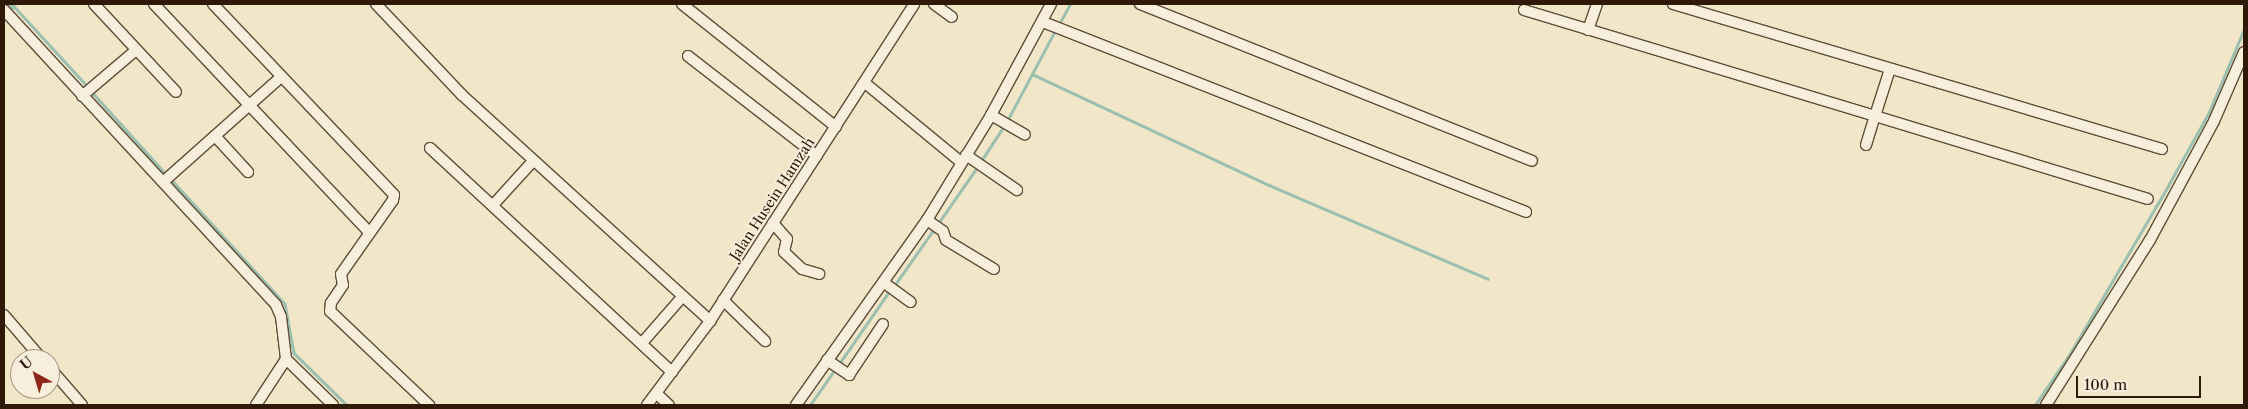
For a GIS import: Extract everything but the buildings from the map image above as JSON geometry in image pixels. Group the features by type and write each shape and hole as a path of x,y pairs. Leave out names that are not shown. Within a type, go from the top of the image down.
{"street":[{"path":"94,4 176,92"},
{"path":"154,4 248,107 369,232"},
{"path":"213,4 281,78 394,194 393,200 341,274 343,284 330,303 330,311 429,405"},
{"path":"376,4 462,95 710,321"},
{"path":"682,4 836,127"},
{"name":"Jalan Husein Hamzah","path":"647,405 710,321 865,83 914,4"},
{"path":"934,4 952,17"},
{"path":"796,405 829,362 929,221 965,158 993,116 1044,22 1051,4"},
{"path":"1140,4 1532,161"},
{"path":"1588,30 1597,4"},
{"path":"1673,4 2162,149"},
{"path":"4,10 167,178 276,305 281,317 286,359 333,405"},
{"path":"1524,10 2148,199"},
{"path":"1044,22 1526,212"},
{"path":"86,93 136,50"},
{"path":"2046,405 2150,240 2214,121 2244,52"},
{"path":"688,56 817,156"},
{"path":"1866,145 1890,69"},
{"path":"167,178 281,78"},
{"path":"865,83 965,158 984,168 1016,190"},
{"path":"993,116 1025,135"},
{"path":"215,136 248,172"},
{"path":"430,148 494,204 672,372"},
{"path":"494,204 533,161"},
{"path":"929,221 943,231 946,240 994,268"},
{"path":"773,223 787,239 784,252 802,269 819,274"},
{"path":"885,283 911,302"},
{"path":"642,343 683,296"},
{"path":"723,300 765,341"},
{"path":"4,315 33,349"},
{"path":"829,362 848,375 883,324"},
{"path":"256,405 286,359"},
{"path":"60,380 82,405"},
{"path":"657,394 669,405"}],"waterway":[{"path":"4,15 11,4"},
{"path":"12,4 88,87"},
{"path":"1059,24 1070,4"},
{"path":"1007,121 1056,29"},
{"path":"2035,405 2071,352 2169,184 2209,112 2244,29"},
{"path":"1032,74 1269,185 1488,279"},
{"path":"92,92 167,175"},
{"path":"981,161 1004,126"},
{"path":"937,225 978,166"},
{"path":"171,179 285,304 294,353 347,405"},
{"path":"894,286 934,229"},
{"path":"839,364 890,290"},
{"path":"810,405 836,368"}]}
